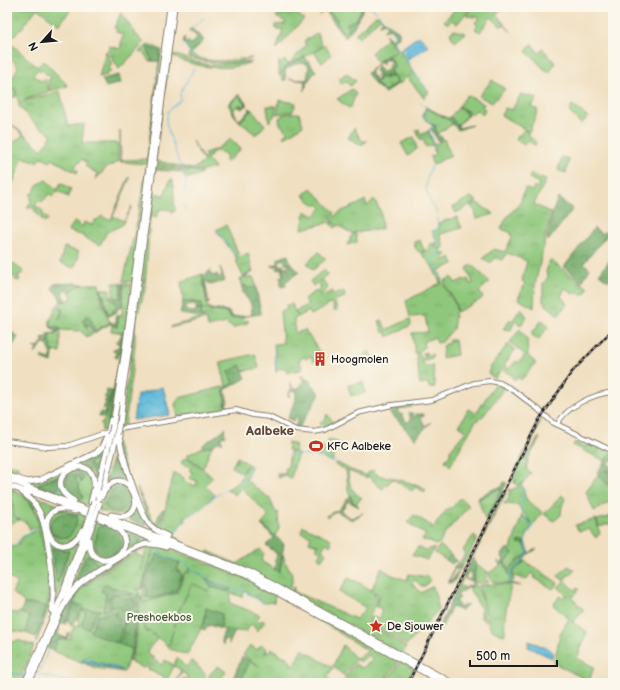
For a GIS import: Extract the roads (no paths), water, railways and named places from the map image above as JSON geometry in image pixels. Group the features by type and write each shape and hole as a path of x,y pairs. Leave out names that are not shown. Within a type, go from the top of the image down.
{"highway":[{"path":"29,683 89,524 113,435 122,382 170,7"},
{"path":"101,497 122,382 174,7"},
{"path":"7,480 28,482 43,479 96,453 113,435"},
{"path":"94,493 113,435"},
{"path":"113,435 123,455 147,520 155,530 273,585 452,683"},
{"path":"78,503 66,496 62,489 61,479 67,470 79,467 89,471 95,483 95,503"},
{"path":"7,480 78,503 167,536"},
{"path":"7,480 82,514"},
{"path":"7,480 211,556"},
{"path":"7,480 219,564 273,589 444,683"},
{"path":"7,480 31,499 41,516 54,585 52,611"},
{"path":"95,503 110,485 120,482 130,486 136,498 133,510 126,515 118,516 103,512"},
{"path":"89,524 75,540 69,544 62,544 50,538 46,525 50,515 58,510 68,509 219,564"},
{"path":"89,524 89,548 95,556 105,561 117,558 124,547 124,537 117,528 106,522"},
{"path":"42,647 52,611 83,530"},
{"path":"58,618 89,535"},
{"path":"25,683 42,647 69,598 80,585 135,548 152,543 178,550"}],"main road":[{"path":"7,441 40,446 63,446 80,443 106,432 128,427 236,410 270,418 296,430 317,432 358,413 392,405 432,400 474,383 490,380 500,383 513,390 558,425 580,434 613,451"},
{"path":"558,425 560,420 583,400 598,394 613,392"}],"water":[{"path":"419,36 429,46 408,59 403,47"},
{"path":"163,387 170,415 133,420 137,395"},
{"path":"529,641 550,649 553,652 552,658 528,647"},
{"path":"83,658 121,669 121,671 82,661"}],"waterway":[{"path":"372,7 395,34 392,41 397,48"},
{"path":"192,28 204,18"},
{"path":"183,42 190,53 197,57"},
{"path":"402,50 410,66 427,90"},
{"path":"183,167 179,163 166,123 168,111 181,100 180,94 194,68"},
{"path":"420,103 427,107 423,116 433,127 429,131 434,143"},
{"path":"432,166 427,178 426,188 435,209"},
{"path":"182,172 186,179"},
{"path":"185,191 186,180"},
{"path":"184,204 186,210"},
{"path":"436,211 438,229 432,231 440,247"},
{"path":"217,230 235,255"},
{"path":"441,250 441,253 432,257 442,280"},
{"path":"275,346 277,369"},
{"path":"289,455 302,455"},
{"path":"304,455 311,455 336,462"},
{"path":"241,486 252,466"},
{"path":"58,481 61,493"},
{"path":"521,485 525,497 520,505 524,514"},
{"path":"173,536 187,516 199,510 215,496 227,489"},
{"path":"44,517 55,507"},
{"path":"510,584 510,573 521,563 528,552 525,540 533,526 524,516"},
{"path":"7,546 14,545 23,536 38,529"},
{"path":"161,548 158,554 185,564 212,583 245,592 263,603"},
{"path":"48,651 38,674 74,683"},
{"path":"24,675 27,670"},
{"path":"7,673 24,675"}],"railway":[{"path":"408,683 539,420 572,372 613,329"}],"place":[{"name":"Hoogmolen","path":"320,359"},
{"name":"KFC Aalbeke","path":"316,446"},
{"name":"De Sjouwer","path":"376,626"}],"district":[{"name":"Aalbeke","path":"270,431"}],"park label":[{"name":"Preshoekbos","path":"159,617"}]}
